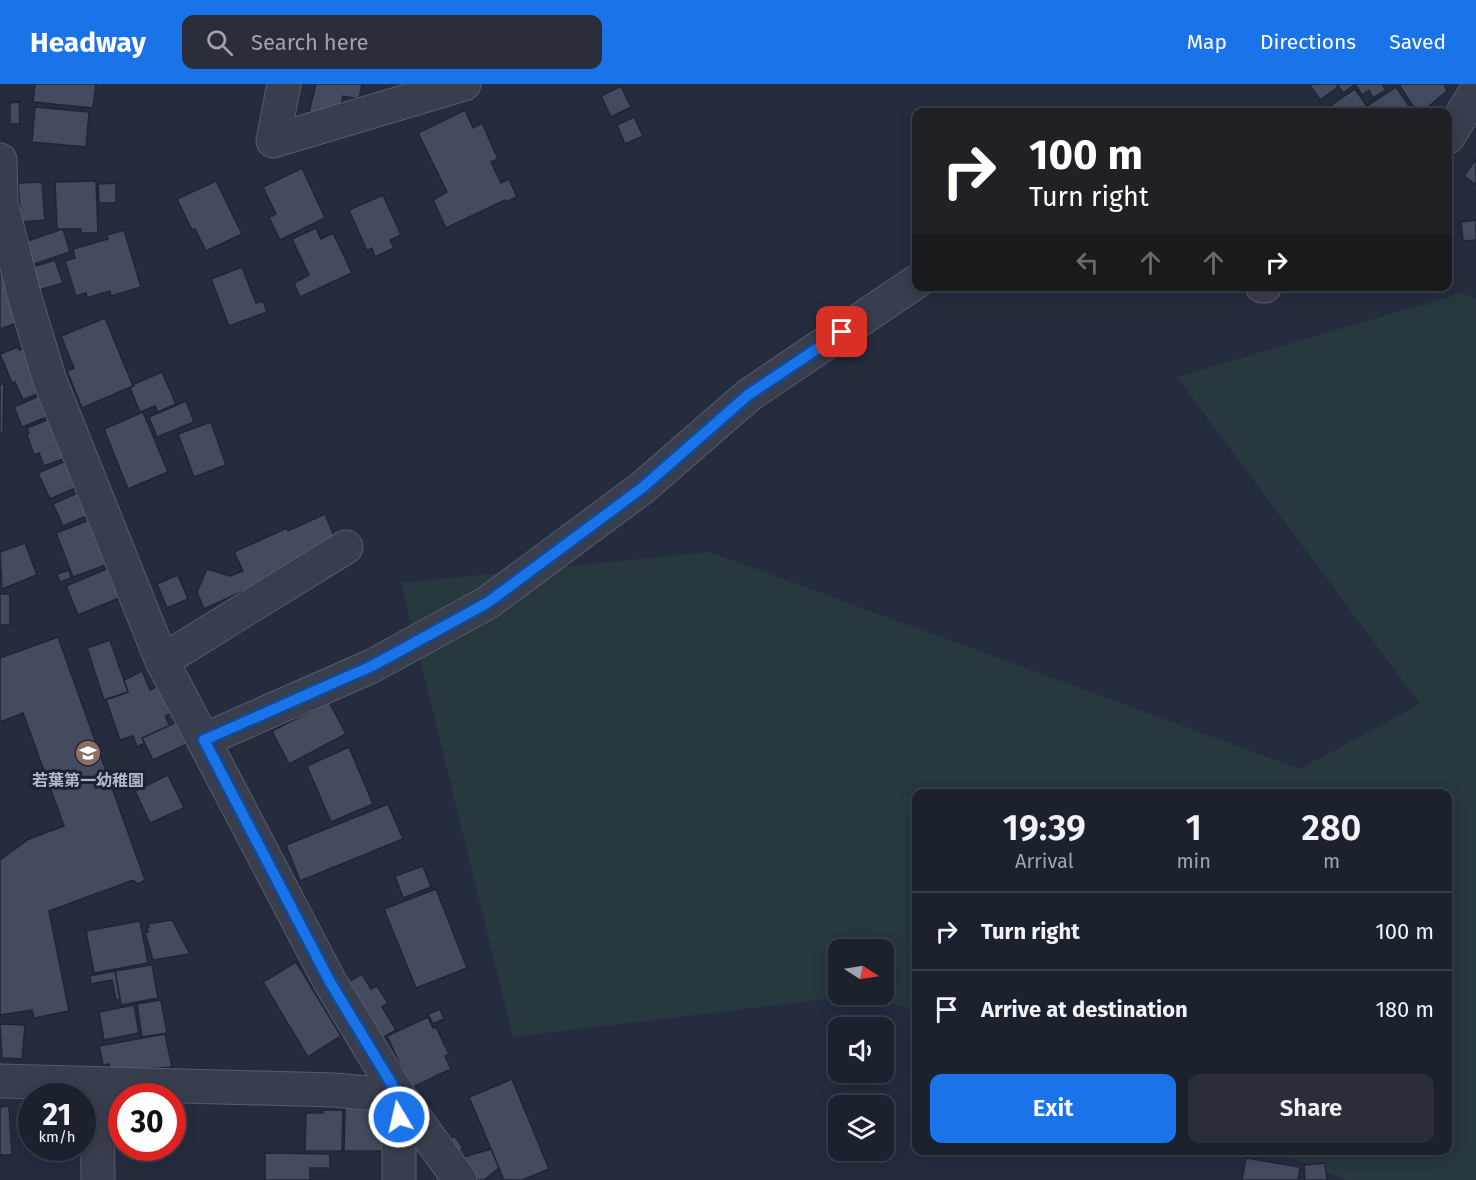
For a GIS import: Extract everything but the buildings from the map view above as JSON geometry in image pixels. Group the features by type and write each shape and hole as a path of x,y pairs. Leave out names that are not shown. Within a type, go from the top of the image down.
{"street":[{"path":"285,84 273,141 457,86"},
{"path":"1452,129 1473,90"},
{"path":"0,160 1,203 25,298 50,381 162,661 330,982 399,1096 460,1180"},
{"path":"204,740 372,666 487,603 642,488 748,395 912,285"},
{"path":"162,661 346,547"},
{"path":"0,1082 334,1090 399,1096"},
{"path":"97,1084 98,1180"},
{"path":"399,1096 399,1180"}],"shaded area":[{"path":"1462,293 1476,300 1476,1180 1348,1180 1282,1155 1452,1155 1452,789 912,789 912,1010 894,1004 894,939 828,939 828,999 513,1037 401,583 710,552 1300,769 1420,704 1177,377"}],"place":[{"name":"若葉第一幼稚園","path":"88,753"}],"route":[{"path":"399,1117 399,1096 330,982 204,740 372,666 487,603 642,488 748,395 842,332"}]}
